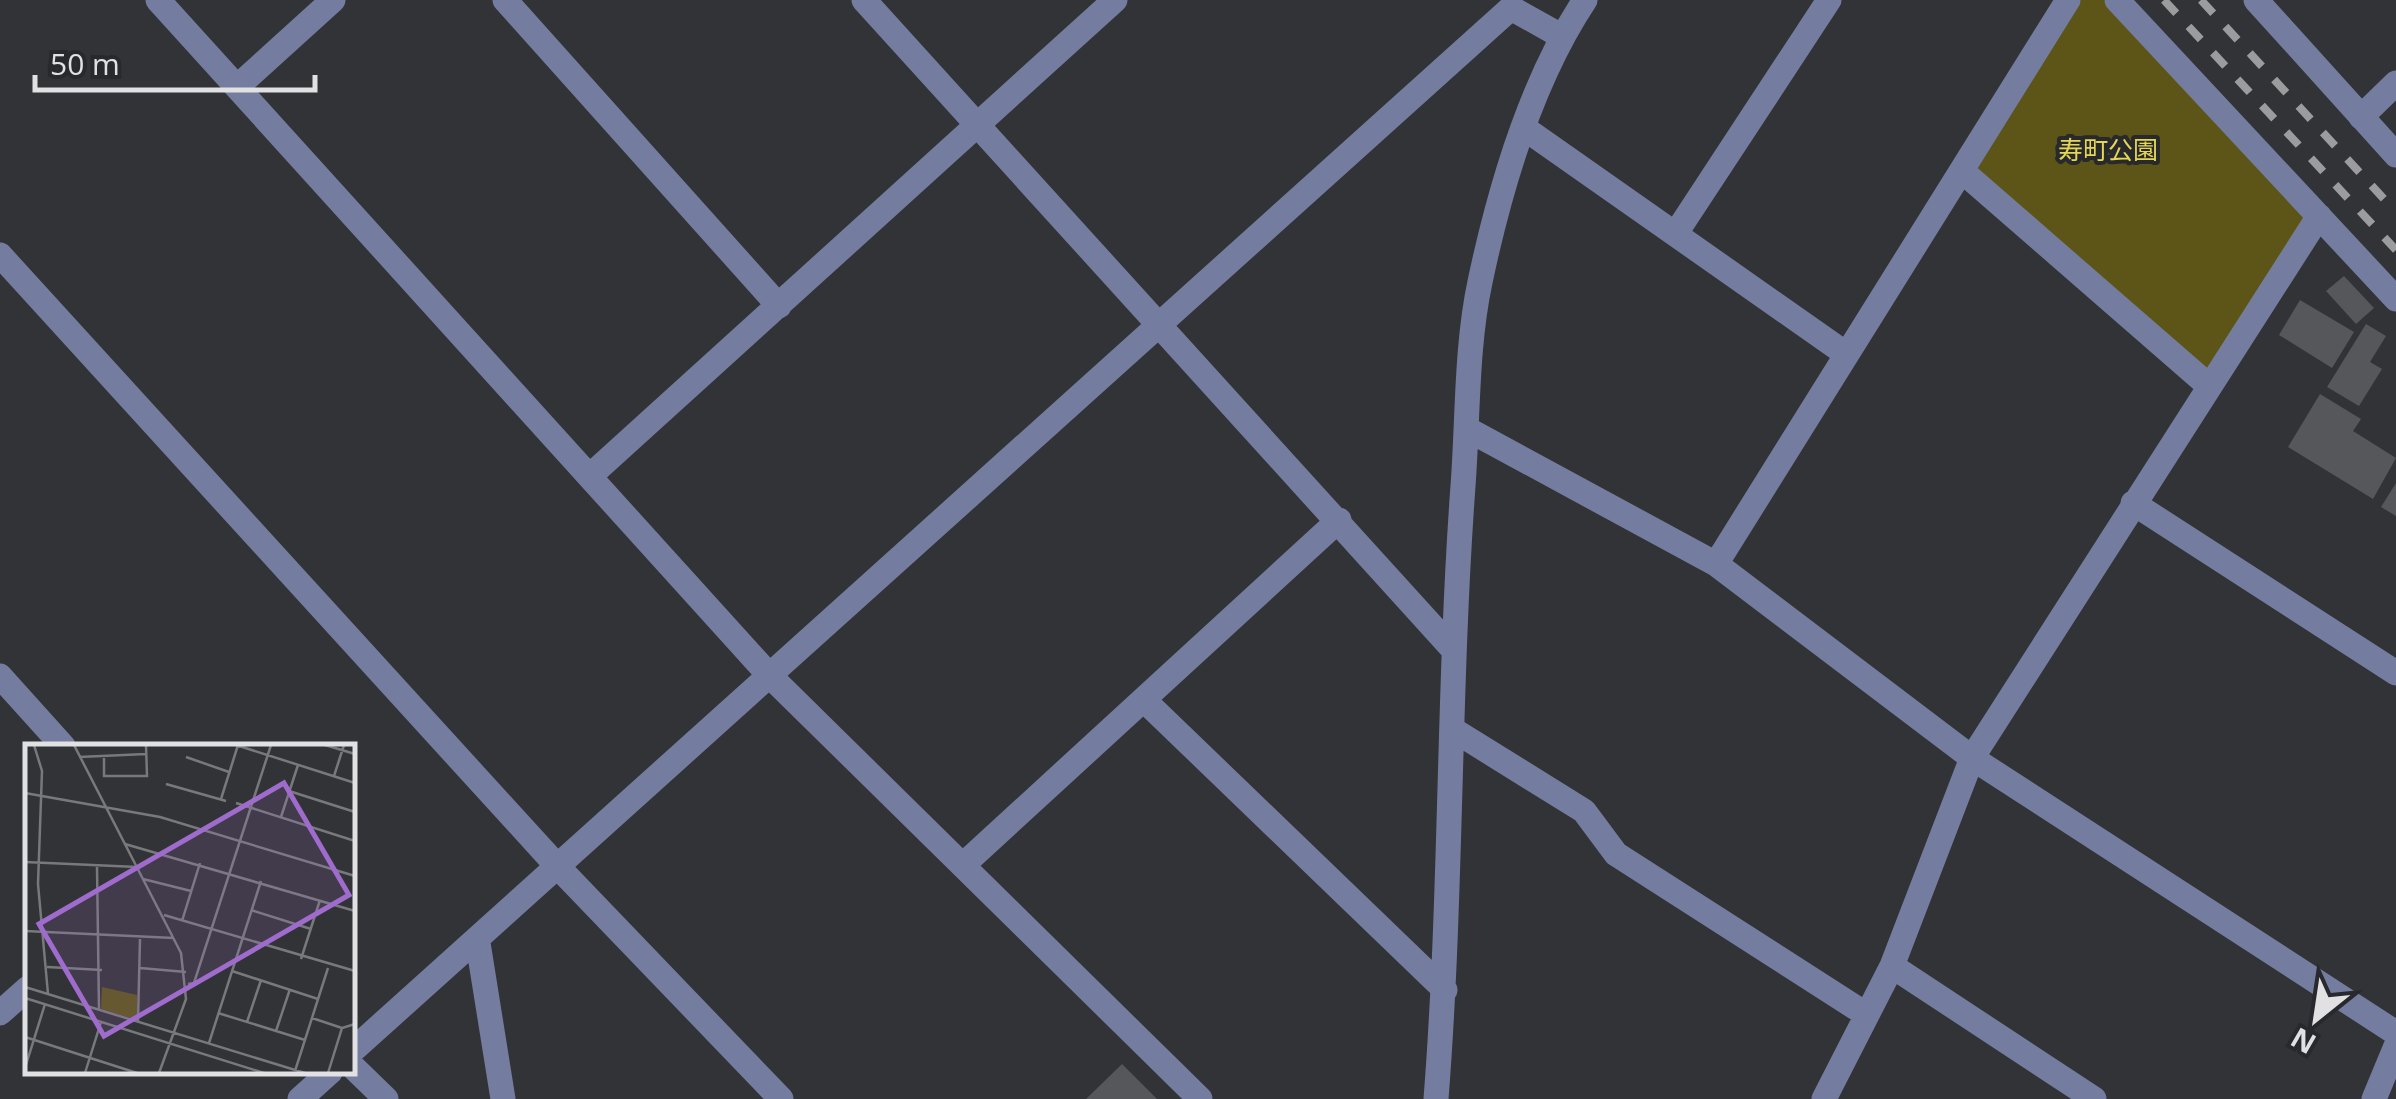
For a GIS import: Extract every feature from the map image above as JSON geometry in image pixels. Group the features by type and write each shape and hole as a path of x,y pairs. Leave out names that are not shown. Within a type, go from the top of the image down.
{"street":[{"path":"158,0 770,676 1200,1099"},
{"path":"237,87 333,0"},
{"path":"505,0 779,306"},
{"path":"864,0 1451,647"},
{"path":"591,475 1116,0"},
{"path":"1436,1099 1445,990 1451,647 1480,285 1524,128 1561,36 1585,0"},
{"path":"1676,233 1829,0"},
{"path":"1716,564 2068,0"},
{"path":"2117,0 2396,300"},
{"path":"2256,0 2396,155"},
{"path":"355,1048 478,943 1156,322 1511,8 1561,36"},
{"path":"2362,116 2396,84"},
{"path":"1524,128 1846,354"},
{"path":"1962,171 2209,386"},
{"path":"1824,1099 1892,966 1972,758 2319,216"},
{"path":"0,255 558,868 781,1099"},
{"path":"1467,429 1716,564 1972,758 2396,1033"},
{"path":"2133,503 2396,673"},
{"path":"962,865 1339,520"},
{"path":"0,676 61,744"},
{"path":"1145,701 1445,990"},
{"path":"1452,729 1584,812 1616,854 1866,1015"},
{"path":"478,943 503,1099"},
{"path":"1892,966 2094,1099"},
{"path":"0,1013 25,991"},
{"path":"2374,1099 2396,1046"},
{"path":"355,1069 386,1099"},
{"path":"300,1099 328,1074"}],"green space":[{"name":"寿町公園","path":"2080,0 2104,0 2307,215 2209,371 1976,167"}],"building":[{"path":"2344,276 2374,308 2356,324 2326,291"},
{"path":"2300,300 2354,332 2332,368 2279,335"},
{"path":"2366,324 2386,336 2370,362 2382,369 2359,406 2327,387"},
{"path":"2320,394 2361,419 2353,431 2396,458 2373,499 2288,447"},
{"path":"2396,483 2396,516 2381,507"},
{"path":"1122,1064 1157,1099 1086,1099"}],"railway":[{"path":"2164,0 2396,250"},
{"path":"2201,0 2396,212"}]}
